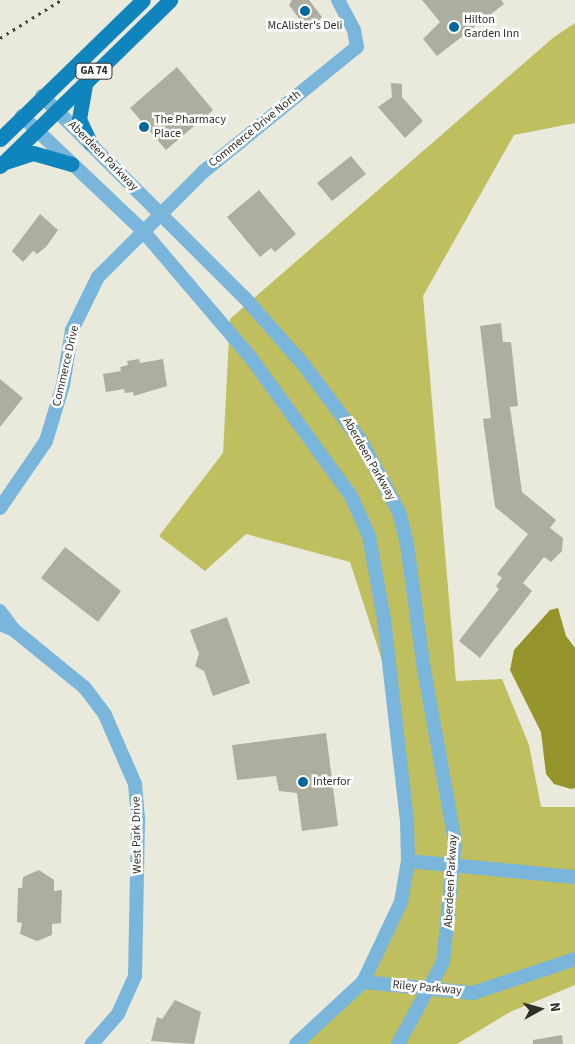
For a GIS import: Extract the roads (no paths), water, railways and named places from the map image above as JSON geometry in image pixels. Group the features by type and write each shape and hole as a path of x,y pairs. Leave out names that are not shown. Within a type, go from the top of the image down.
{"main road":[{"name":"GA 74","path":"0,139 42,96 143,0"},
{"name":"GA 74","path":"1,165 34,128 170,0"},
{"path":"86,78 79,119 90,143"},
{"path":"1,165 33,153 71,164"}],"street":[{"name":"Commerce Drive North","path":"143,231 203,172 357,47 354,30 338,0"},
{"name":"Aberdeen Parkway","path":"42,96 161,213 303,364 338,407 387,485 407,544 424,669 453,821 454,864 443,962 430,990 398,1044"},
{"name":"Aberdeen Parkway","path":"22,116 143,231 293,411 359,512 369,536 384,619 407,820 408,861 401,902 363,982 296,1044"},
{"name":"Commerce Drive","path":"0,508 47,436 63,385 72,330 85,300 98,277 143,231"},
{"name":"West Park Drive","path":"0,611 14,630 85,688 105,715 135,784 138,821 135,976 118,1014 92,1044"},
{"name":"West Park Drive","path":"0,624 14,630"},
{"path":"408,861 575,876"},
{"name":"Riley Parkway","path":"363,982 430,990 485,990 526,973 575,959"}],"railway":[{"path":"0,38 61,0"}],"place":[{"name":"McAlister's Deli","path":"305,11"},
{"name":"Hilton Garden Inn","path":"454,27"},
{"name":"The Pharmacy Place","path":"144,127"},
{"name":"Interfor","path":"303,782"}]}
